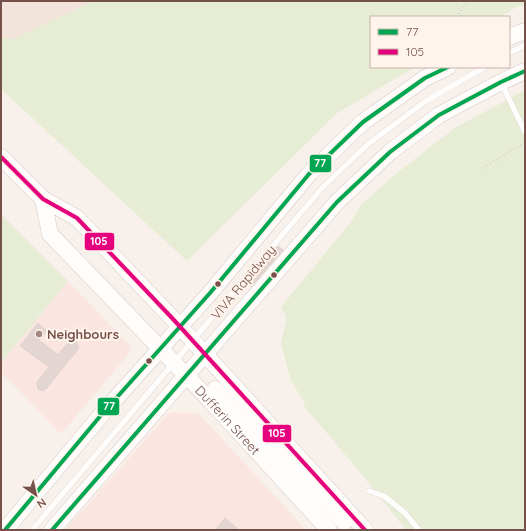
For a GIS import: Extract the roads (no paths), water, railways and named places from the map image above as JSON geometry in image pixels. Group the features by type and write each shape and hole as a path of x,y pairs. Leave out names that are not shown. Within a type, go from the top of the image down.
{"main road":[{"path":"510,37 525,31"},
{"path":"5,530 102,414 181,327 309,174 363,122 426,78 446,68"},
{"path":"52,530 338,202 390,152 439,115 500,82 525,71"},
{"name":"Dufferin Street","path":"1,157 43,199 76,218 181,327 365,530"},
{"name":"Dufferin Street","path":"43,199 50,234 174,363 189,372 329,530"},
{"path":"134,378 148,368 162,363 174,363"},
{"path":"189,372 217,392 274,452 352,530"}],"lane":[{"path":"510,52 525,45"},
{"name":"VIVA Rapidway","path":"32,530 322,188 368,144 426,101 483,68"},
{"path":"500,82 525,132"},
{"path":"369,491 389,499 405,513 419,530"}],"place":[{"name":"Neighbours","path":"39,334"}]}
